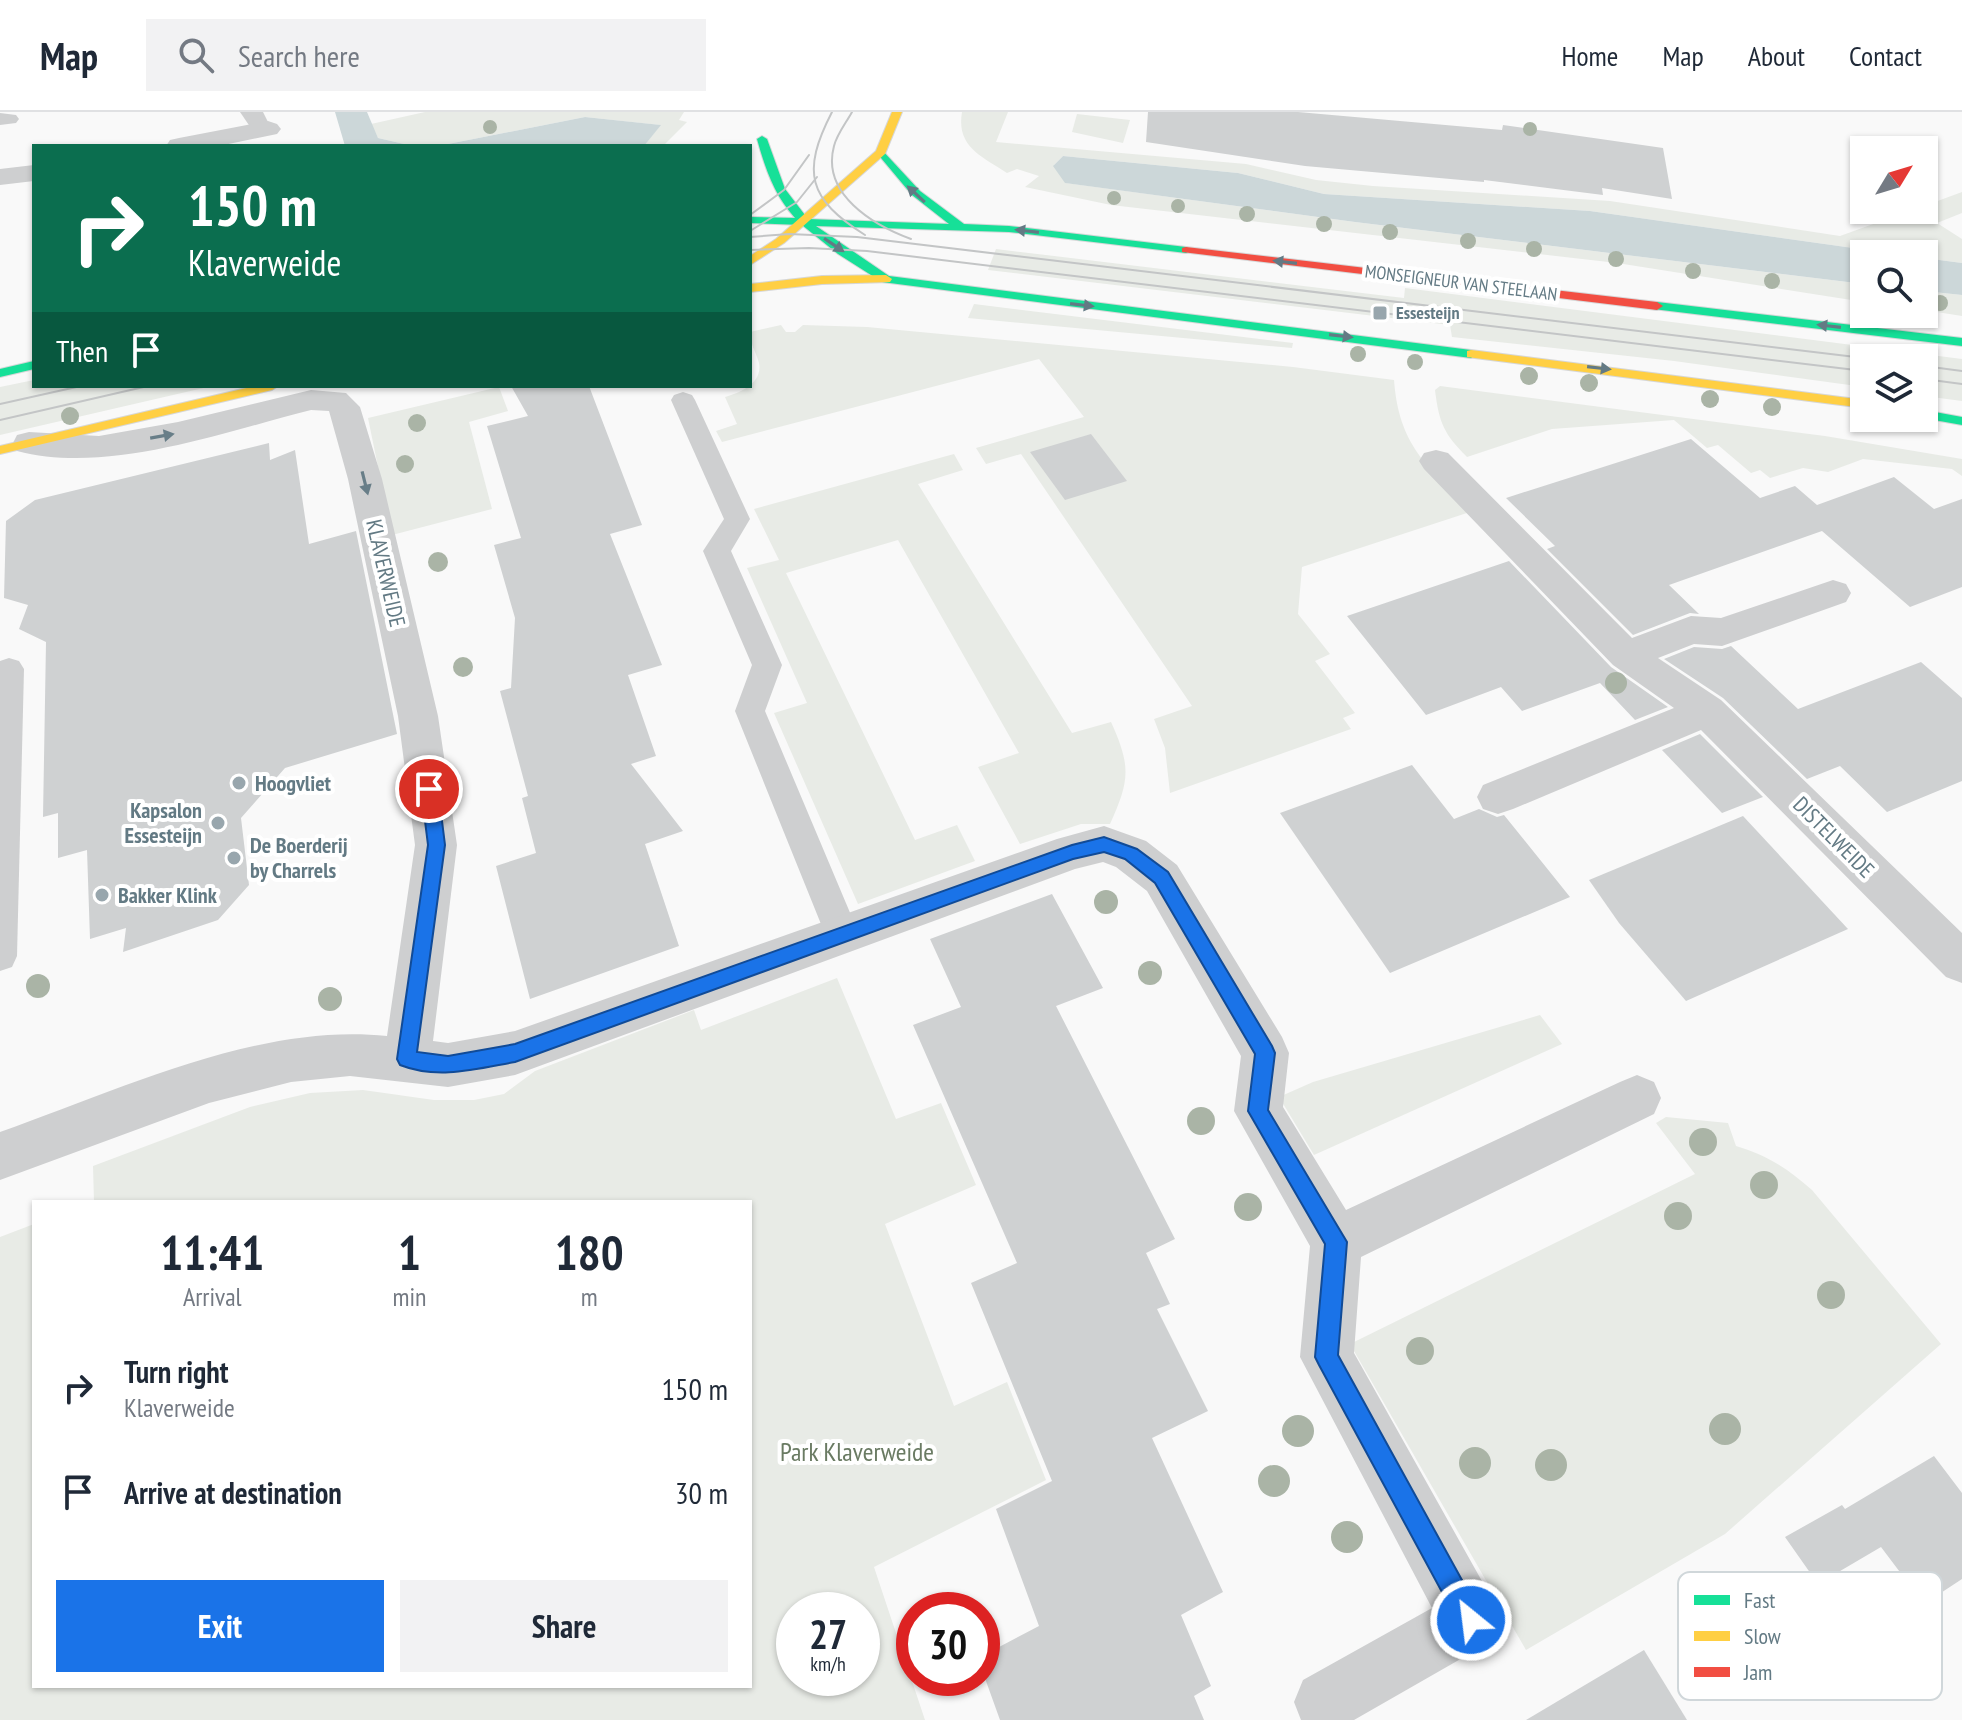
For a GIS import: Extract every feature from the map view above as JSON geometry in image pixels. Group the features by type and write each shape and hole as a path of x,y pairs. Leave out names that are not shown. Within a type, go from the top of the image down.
{"main road":[{"path":"752,259 803,221 881,152 897,112"},
{"path":"760,139 771,178 785,202 803,221 886,279"},
{"name":"MONSEIGNEUR VAN STEELAAN","path":"881,152 897,176 921,200 960,226"},
{"name":"MONSEIGNEUR VAN STEELAAN","path":"752,220 960,226 1024,231 1962,342"},
{"path":"752,288 822,280 886,279 1850,402"},
{"path":"0,373 32,365"},
{"path":"14,446 263,388"},
{"path":"1938,417 1962,421"}],"street":[{"path":"186,144 260,124"},
{"path":"0,177 32,173"},
{"name":"KLAVERWEIDE","path":"14,446 99,447 178,433 311,400 335,400 344,407 365,479 422,734 436,845 407,1059"},
{"name":"DISTELWEIDE","path":"1436,461 1626,655 1707,711 1962,963"},
{"path":"1626,655 1691,630 1722,632 1833,593"},
{"path":"1498,797 1707,711"},
{"path":"0,1156 209,1080 291,1060 350,1054 448,1065 515,1053 1072,852 1104,844 1131,854 1162,878 1265,1053 1258,1111 1336,1242 1327,1357 1471,1620 1325,1702"},
{"path":"1336,1242 1637,1098"}],"lane":[{"path":"683,400 737,519 717,551 767,665 750,711 842,934"},
{"path":"0,956 9,669"}],"green space":[{"path":"425,112 684,112 679,120 687,122 665,144 646,144 660,125 585,117 448,144 404,144 378,138 371,124"},
{"path":"962,112 1008,112 996,142 1246,164 1316,180 1373,186 1610,201 1840,236 1873,224 1938,224 1962,239 1962,263 1938,260 1938,240 1850,240 1850,248 1590,211 1324,194 1238,173 1063,156 1054,165 1066,183 1850,282 1850,300 1617,263 1111,205 1025,187 1039,176 1017,169 1007,173 980,155 967,142 961,124"},
{"path":"1077,114 1130,120 1123,143 1072,132"},
{"path":"1962,192 1962,213 1938,223 1938,201"},
{"path":"996,249 1404,298 1405,288 1850,345 1850,385 1674,361 1452,337 1450,325 988,270"},
{"path":"1938,292 1962,295 1962,316 1938,312"},
{"path":"974,304 1293,343 1292,348 968,318"},
{"path":"781,325 786,332 795,332 803,325 867,327 1293,367 1394,380 1397,403 1409,439 1418,454 1470,512 1302,567 1298,614 1330,654 1315,661 1355,713 1343,718 1351,729 1170,793 1165,748 1154,719 1192,706 1021,454 986,464 976,448 1084,417 1039,359 722,442 716,431 737,424 725,397 752,388 759,370 752,332"},
{"path":"1938,356 1962,359 1962,401 1938,398"},
{"path":"32,380 32,388 203,388 0,435 0,387"},
{"path":"1440,386 1825,436 1962,459 1962,476 1952,469 1863,459 1828,472 1803,468 1770,478 1760,470 1751,473 1718,445 1707,448 1674,420 1552,429 1467,457 1441,420 1435,390"},
{"path":"499,388 508,411 469,422 492,509 392,535 368,418"},
{"path":"954,454 963,470 918,484 1072,733 1111,722 1125,762 1124,784 1110,824 1081,824 1020,844 978,767 1019,753 898,540 786,573 915,840 957,825 975,861 858,904 774,713 807,703 747,568 779,560 754,509"},
{"name":"Park Klaverweide","path":"837,978 896,1119 941,1103 976,1185 885,1224 954,1406 1007,1382 1046,1480 874,1567 896,1633 896,1696 917,1696 925,1720 0,1720 0,1237 32,1225 32,1688 752,1688 752,1200 94,1200 93,1166 250,1107 310,1093 363,1090 434,1100 474,1100 504,1094 535,1071 694,1010 701,1030"},
{"path":"1540,1015 1562,1044 1314,1155 1279,1097 1313,1082"},
{"path":"1666,1117 1728,1123 1736,1146 1767,1158 1803,1182 1941,1344 1725,1534 1526,1650 1350,1344 1695,1174 1656,1123"}],"shaded area":[{"path":"335,112 367,112 378,138 404,144 344,144"},
{"path":"585,117 661,125 646,144 448,144"},
{"path":"1063,156 1238,173 1324,194 1590,211 1850,248 1850,282 1065,183 1053,166"},
{"path":"1938,260 1962,263 1962,295 1938,292"}],"building":[{"path":"1148,112 1298,112 1502,130 1503,125 1663,148 1672,199 1602,188 1603,195 1484,180 1305,166 1146,142"},
{"path":"512,388 590,388 642,525 610,534 662,665 628,675 656,756 631,764 683,831 645,844 679,946 530,999 496,866 536,853 522,798 528,796 500,691 511,688 515,618 494,545 521,538 487,426 528,416"},
{"path":"1091,434 1127,481 1065,500 1030,452"},
{"path":"1691,439 1760,498 1795,486 1817,505 1894,477 1934,509 1962,499 1962,587 1910,607 1822,531 1669,585 1699,614 1690,613 1633,635 1547,549 1555,546 1506,498"},
{"path":"269,443 270,460 295,450 309,544 356,531 397,734 285,768 241,818 249,885 218,920 123,952 126,928 90,939 87,850 58,858 58,813 43,817 46,642 19,629 28,605 4,598 6,521 35,500"},
{"path":"1509,561 1611,667 1668,707 1635,720 1600,683 1522,711 1501,687 1426,715 1347,616"},
{"path":"1731,646 1798,709 1921,662 1962,698 1962,781 1887,812 1840,766 1807,779 1723,698 1664,659 1694,647 1722,649"},
{"path":"1700,734 1763,797 1722,813 1662,750"},
{"path":"1412,765 1454,819 1479,809 1497,817 1504,815 1570,897 1390,973 1280,813"},
{"path":"1743,816 1848,929 1686,1001 1619,923 1589,880"},
{"path":"1052,894 1103,988 1056,1006 1175,1239 1146,1253 1170,1304 1157,1309 1208,1411 1152,1438 1223,1592 1181,1615 1211,1686 1194,1696 1204,1720 1000,1720 991,1696 1000,1696 1000,1647 1039,1626 996,1509 1052,1481 971,1283 1017,1263 913,1025 961,1007 930,939"},
{"path":"1934,1456 1962,1493 1962,1579 1942,1592 1942,1572 1900,1572 1881,1547 1838,1572 1810,1572 1785,1537 1842,1505 1845,1509"},
{"path":"1644,1650 1687,1720 1526,1720"}],"tram line":[{"path":"816,179 816,151 832,112"},
{"path":"852,112 834,146 832,163 835,179 853,205 881,225 911,239"},
{"path":"752,214 784,190 809,155"},
{"path":"752,230 797,202 816,179"},
{"path":"816,179 821,196 831,209 865,235"},
{"path":"752,237 789,234 857,237 1850,356"},
{"path":"752,250 809,248 867,251 1850,369"},
{"path":"1938,368 1962,371"},
{"path":"1938,381 1962,384"},
{"path":"0,404 72,388"},
{"path":"0,420 139,388"}],"traffic: fast":[{"path":"762,139 780,189 806,224 886,279 1471,354"},
{"path":"881,152 916,193 960,226"},
{"path":"752,220 1009,229 1186,250"},
{"path":"1657,306 1962,342"},
{"path":"0,373 32,365"},
{"path":"1938,417 1962,421"}],"traffic: slow":[{"path":"752,260 780,241 881,152 897,112"},
{"path":"752,288 822,280 886,279"},
{"path":"1471,354 1850,402"},
{"path":"0,450 264,388"}],"traffic: jam":[{"path":"1186,250 1657,306"}],"place":[{"name":"Essesteijn","path":"1380,313"},
{"name":"Hoogvliet","path":"239,783"},
{"name":"Kapsalon Essesteijn","path":"218,823"},
{"name":"De Boerderij by Charrels","path":"234,858"},
{"name":"Bakker Klink","path":"102,895"}],"route":[{"path":"429,789 436,845 407,1059 448,1065 515,1053 1072,852 1104,844 1131,854 1162,878 1265,1053 1258,1111 1336,1242 1327,1357 1471,1620"}]}
